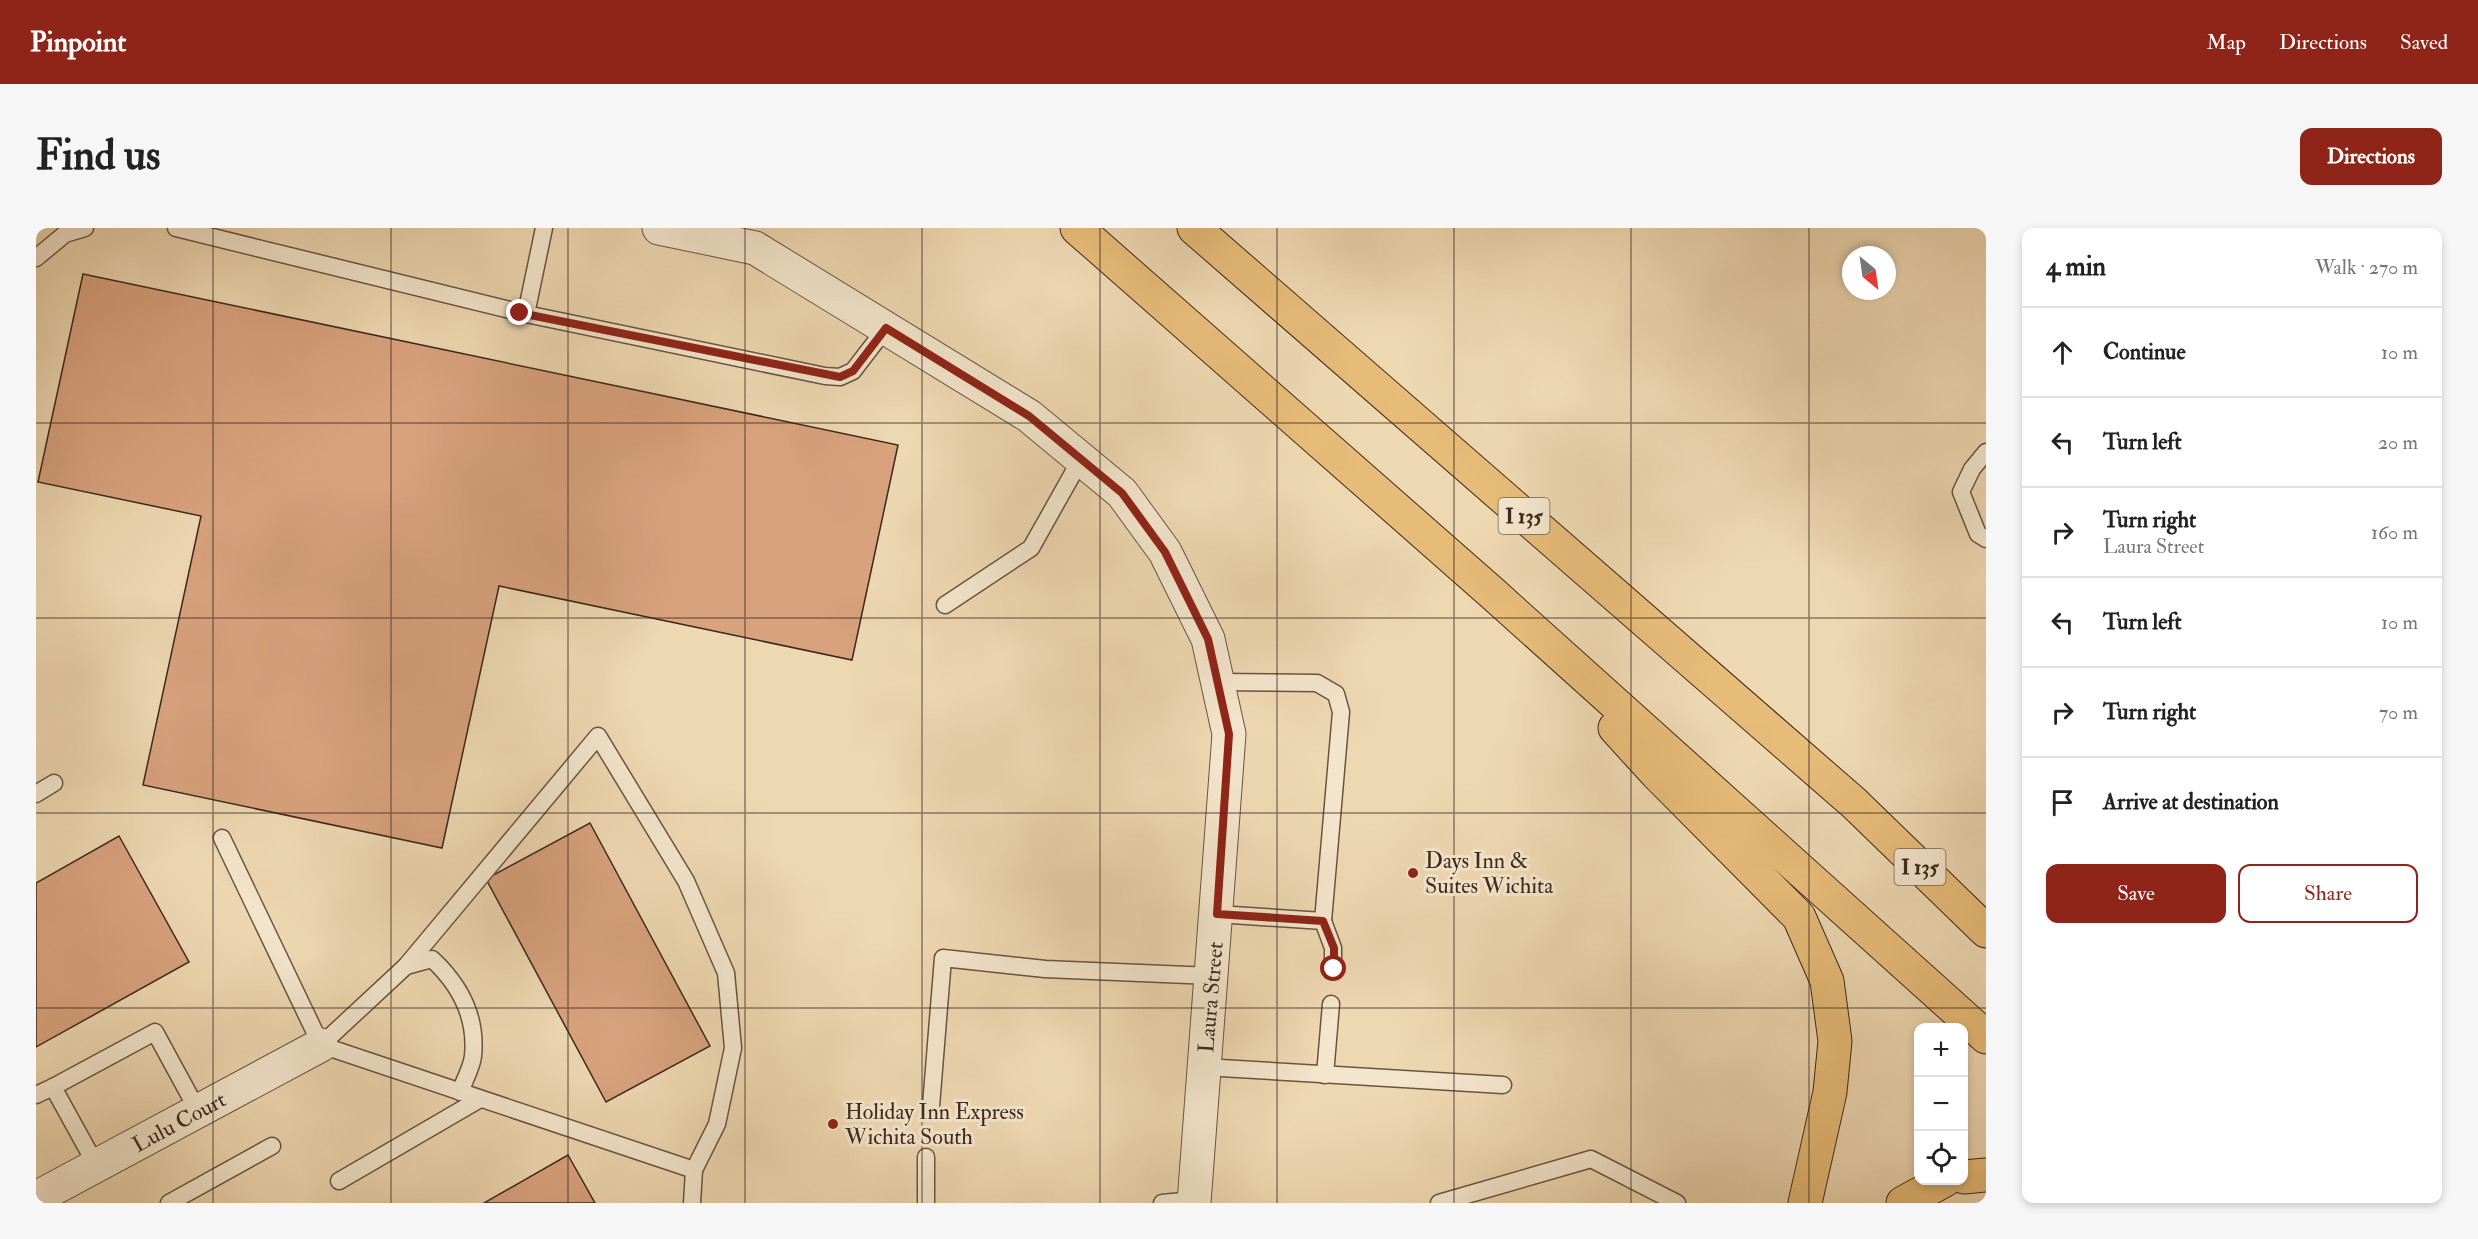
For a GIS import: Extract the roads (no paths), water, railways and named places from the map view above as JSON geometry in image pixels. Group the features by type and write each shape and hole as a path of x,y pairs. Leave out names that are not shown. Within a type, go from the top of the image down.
{"highway":[{"path":"1077,228 1491,592 1986,1037"},
{"name":"I 135","path":"1194,228 1854,803 1986,932"},
{"path":"1491,592 1656,773 1799,917 1827,981 1835,1041 1830,1092 1805,1203"},
{"path":"1968,1177 1986,1175"},
{"path":"1903,1203 1936,1185"}],"street":[{"name":"Laura Street","path":"660,228 755,248 1029,416 1122,493 1165,552 1208,639 1229,734 1194,1201"},
{"name":"Lulu Court","path":"43,1198 96,1165 321,1045"}],"lane":[{"path":"36,258 65,234 85,228"},
{"path":"176,228 526,315 840,377 853,371 886,328"},
{"path":"526,315 544,228"},
{"path":"1986,452 1972,469 1961,492 1978,534 1986,539"},
{"path":"945,605 1031,548 1081,459"},
{"path":"1217,682 1317,683 1336,694 1341,712 1323,921 1334,948 1334,969"},
{"path":"321,1045 406,966 598,736 686,881 726,973 732,1048 717,1124 694,1170 692,1203"},
{"path":"36,794 54,783"},
{"path":"222,838 321,1045 694,1170"},
{"path":"1217,914 1323,921"},
{"path":"931,1106 943,958 1045,969 1212,976"},
{"path":"406,966 432,959 450,975 471,1014 473,1057 460,1092"},
{"path":"1325,1075 1331,1004"},
{"path":"36,1095 155,1032 198,1111"},
{"path":"1204,1067 1503,1085"},
{"path":"52,1086 96,1165"},
{"path":"339,1181 480,1099"},
{"path":"169,1203 272,1146"},
{"path":"926,1157 926,1203"},
{"path":"1440,1203 1591,1159 1677,1203"},
{"path":"1162,1203 1194,1201"}],"place":[{"name":"Days Inn & Suites Wichita","path":"1413,873"},
{"name":"Holiday Inn Express Wichita South","path":"833,1124"}]}
